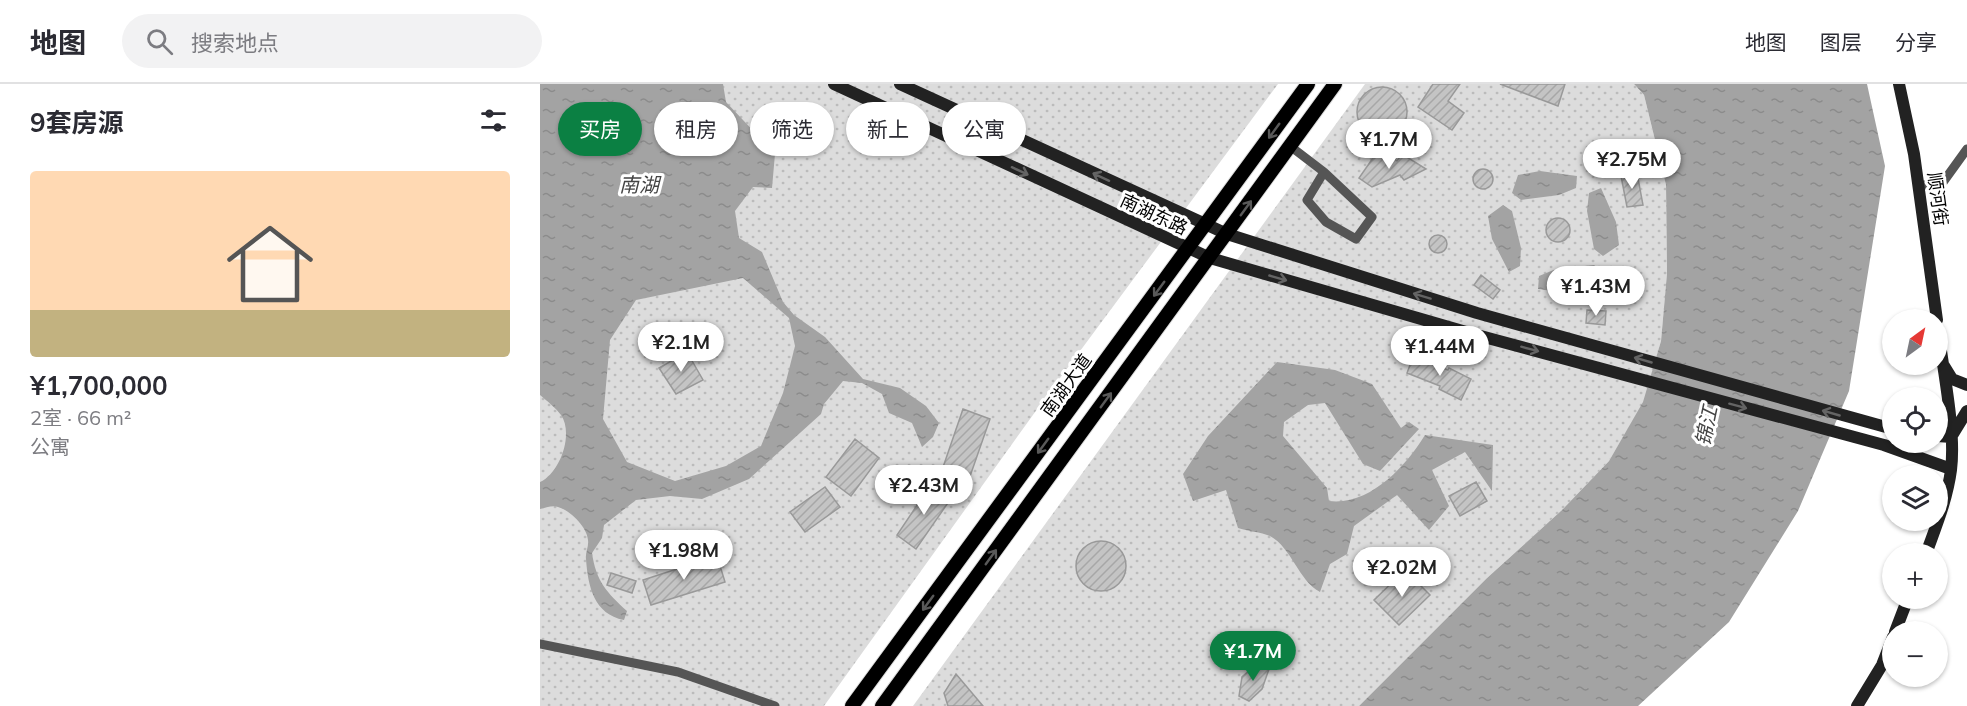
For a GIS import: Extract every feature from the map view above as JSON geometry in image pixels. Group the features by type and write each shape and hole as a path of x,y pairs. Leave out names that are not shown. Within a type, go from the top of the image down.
{"main road":[{"name":"南湖东路","path":"834,84 1209,258 1473,334 1884,446 1951,469"},
{"name":"南湖东路","path":"900,84 1227,234 1477,313 1882,427"},
{"name":"南湖大道","path":"852,706 1308,84"},
{"path":"882,706 1335,84"},
{"name":"顺河街","path":"1899,84 1918,185 1935,309"},
{"path":"1948,373 1952,379 1967,385"},
{"path":"1930,543 1944,507 1951,469 1951,438 1943,375"},
{"path":"1951,438 1967,411"},
{"path":"1857,706 1882,665"}],"street":[{"path":"1290,146 1324,172 1372,217 1356,239 1326,222 1307,200 1324,172"},
{"path":"1918,185 1941,185 1967,149"},
{"path":"540,644 678,672 775,706"}],"shaded area":[{"path":"540,84 1278,84 1043,401 824,706 540,706"},
{"path":"1365,84 1634,84 1644,95 1666,185 1667,273 1661,341 1644,402 1609,461 1562,510 1487,578 1359,706 913,706"}],"water":[{"name":"南湖","path":"540,84 723,84 726,102 654,102 654,156 738,156 738,115 750,127 750,156 775,156 772,188 753,187 735,211 739,238 762,252 783,302 794,315 825,337 863,379 900,388 926,406 939,423 933,437 922,447 912,423 889,413 882,394 862,383 843,381 824,404 821,414 749,479 702,499 670,496 636,500 604,525 602,538 592,553 596,571 603,586 627,611 624,620 606,612 594,598 587,569 587,535 578,520 558,507 540,509 540,482 554,470 559,462 565,442 565,423 554,407 540,395","holes":["743,278 789,318 795,346 783,393 761,446 726,466 675,481 627,462 603,419 610,340 636,300"]},
{"name":"锦江","path":"1634,84 1867,84 1885,166 1849,391 1798,511 1729,622 1638,706 1359,706 1487,578 1562,510 1609,461 1643,402 1661,341 1667,273 1666,185 1644,95"},
{"path":"1540,171 1577,176 1576,188 1559,195 1521,200 1512,193 1518,175"},
{"path":"1601,188 1616,222 1619,245 1603,256 1594,249 1587,211 1589,193"},
{"path":"1503,205 1512,211 1521,248 1520,266 1509,272 1492,239 1488,216"},
{"path":"1594,265 1603,272 1597,290 1575,294 1538,289 1539,276 1556,269"},
{"path":"1277,362 1335,370 1372,384 1401,428 1409,422 1419,429 1380,471 1363,464 1325,403 1308,405 1284,422 1283,436 1327,488 1329,501 1344,501 1359,497 1385,482 1408,459 1425,435 1493,445 1492,491 1465,452 1432,470 1449,506 1429,530 1397,495 1354,526 1347,554 1330,564 1320,592 1306,580 1278,541 1270,536 1238,528 1226,490 1193,501 1183,474 1208,436"}],"building":[{"path":"1433,84 1460,84 1448,101 1464,113 1452,130 1418,107"},
{"path":"1500,84 1565,84 1558,106"},
{"path":"1382,87 1396,91 1403,98 1407,112 1403,126 1396,133 1382,137 1368,133 1361,126 1357,112 1361,98 1368,91"},
{"path":"1388,154 1397,161 1402,154 1426,169 1404,180 1400,175 1372,187 1359,178 1373,158"},
{"path":"1483,169 1490,172 1493,179 1490,186 1483,189 1476,186 1473,179 1476,172"},
{"path":"1637,173 1643,205 1627,207 1621,176"},
{"path":"1558,218 1567,221 1570,230 1567,239 1558,242 1549,239 1546,230 1549,221"},
{"path":"1438,235 1444,238 1447,244 1444,250 1438,253 1432,250 1429,244 1432,238"},
{"path":"1481,275 1500,290 1493,299 1474,285"},
{"path":"1587,310 1606,311 1605,325 1586,323"},
{"path":"687,352 703,380 676,394 659,368"},
{"path":"1413,357 1448,370 1449,368 1471,379 1461,400 1439,389 1440,386 1407,373"},
{"path":"963,409 990,419 968,482 941,473"},
{"path":"855,439 879,458 851,496 826,477"},
{"path":"1476,482 1487,501 1460,516 1449,496"},
{"path":"932,483 952,497 916,549 897,535"},
{"path":"825,487 840,507 805,532 790,512"},
{"path":"1096,541 1106,541 1119,548 1126,561 1126,571 1119,584 1106,591 1096,591 1087,587 1080,580 1076,571 1076,561 1080,552 1087,545"},
{"path":"717,556 725,582 651,605 643,580"},
{"path":"1405,570 1430,595 1399,625 1374,600"},
{"path":"611,573 636,581 632,593 607,585"},
{"path":"1259,662 1269,669 1262,689 1249,701 1239,696 1242,677"},
{"path":"956,674 983,706 948,706 944,693"}]}
